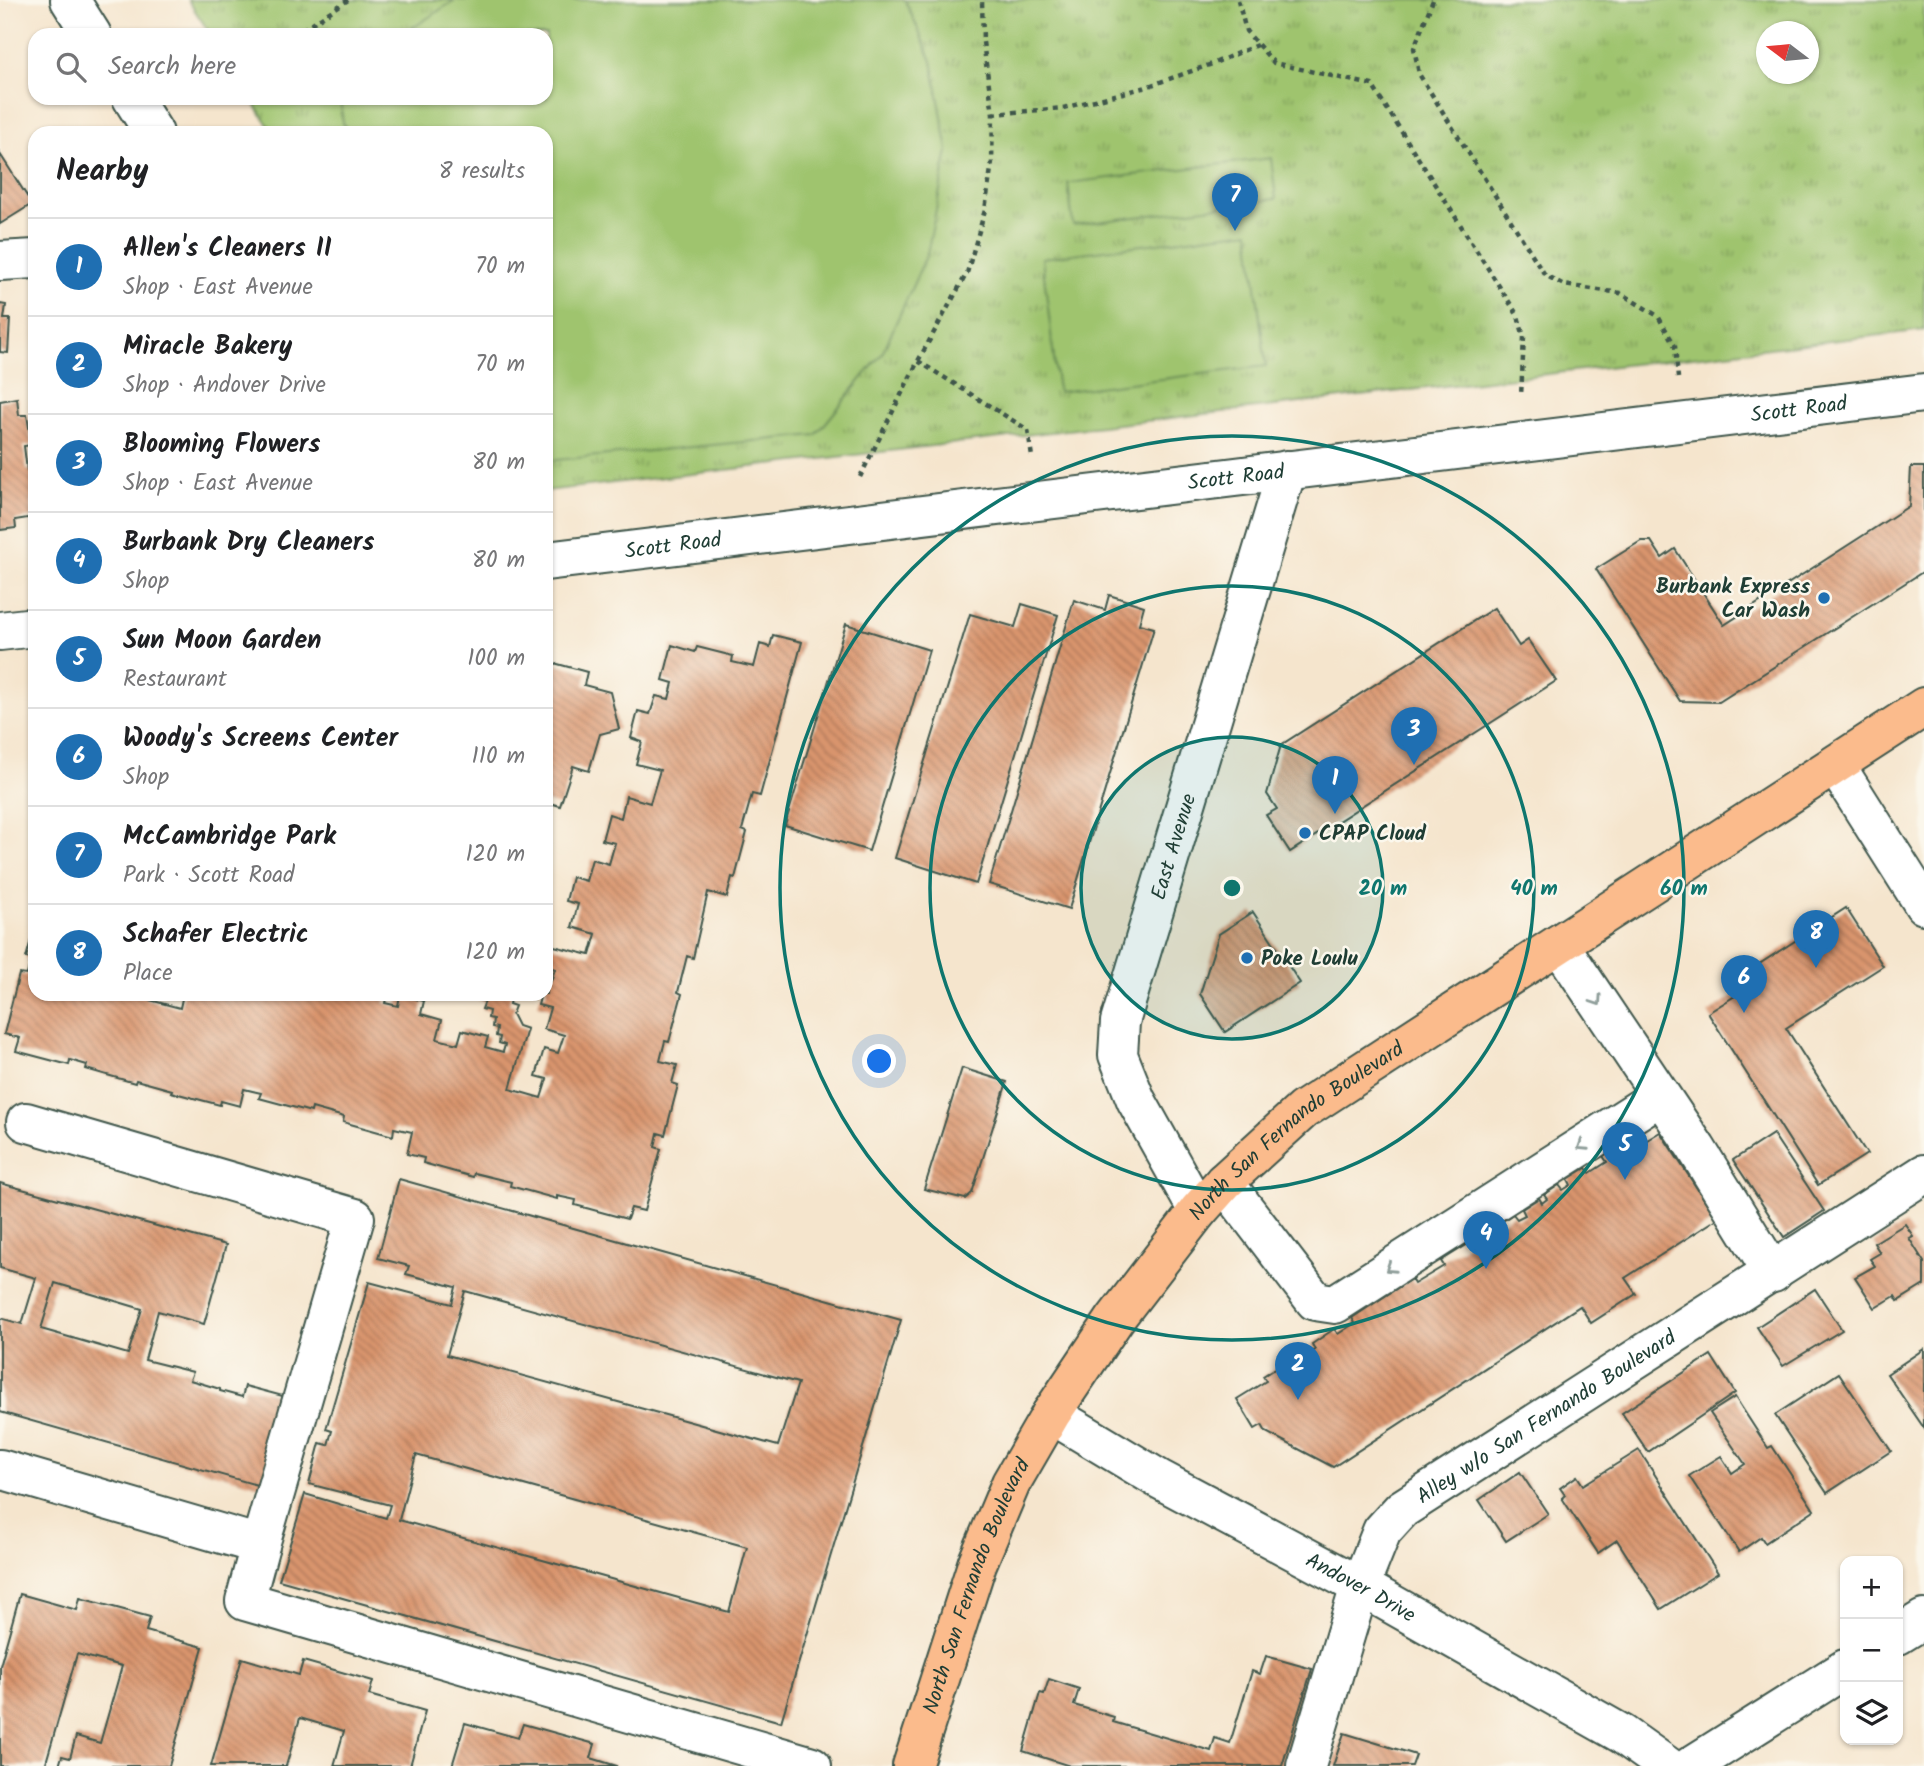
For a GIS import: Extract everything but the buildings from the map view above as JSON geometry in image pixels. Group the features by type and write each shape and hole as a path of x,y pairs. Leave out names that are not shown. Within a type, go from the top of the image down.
{"main road":[{"name":"North San Fernando Boulevard","path":"912,1766 977,1564 1011,1483 1051,1414 1115,1319 1198,1211 1224,1182 1303,1110 1924,708"}],"street":[{"path":"70,0 88,28"},
{"path":"136,105 150,126"},
{"path":"0,261 28,259"},
{"name":"Scott Road","path":"553,560 1037,499 1683,424 1924,393"},
{"name":"East Avenue","path":"1198,1211 1136,1100 1118,1055 1120,1022 1287,470"},
{"path":"0,631 28,628"},
{"path":"1836,766 1924,905"},
{"path":"1559,944 1696,1148 1773,1273"},
{"path":"1224,1182 1315,1301 1335,1304 1660,1096"},
{"path":"26,1122 355,1218 245,1601 812,1766"},
{"name":"Alley w/o San Fernando Boulevard","path":"1306,1766 1360,1586 1382,1531 1402,1509 1924,1174"},
{"name":"Andover Drive","path":"1051,1414 1159,1479 1360,1586 1622,1734 1667,1766"},
{"path":"0,1469 260,1545"},
{"path":"1903,1633 1924,1619"},
{"path":"1691,1766 1840,1672"}],"path":[{"path":"305,28 348,0"},
{"path":"837,524 918,361 967,273 985,210 992,162 993,114 983,42 982,0"},
{"path":"1238,0 1246,31 1274,63 1372,86 1518,316 1524,337 1519,442"},
{"path":"1433,0 1414,48 1419,74 1545,275 1564,285 1620,293 1658,316 1675,346 1683,424"},
{"path":"993,114 1063,108 1130,91 1212,64 1257,45"},
{"path":"918,361 1028,430 1037,499"}],"green space":[{"path":"188,0 1924,0 1924,330 553,490 553,126 269,126 255,105 553,105 553,28 206,28"},
{"path":"455,0 905,0 932,61 948,151 927,254 882,354 816,435 553,460 553,126 344,126 341,105 553,105 553,28 413,28"},
{"path":"1271,158 1276,199 1073,225 1068,183"},
{"path":"1249,231 1266,366 1058,392 1042,258"}],"place":[{"name":"McCambridge Park","path":"1235,231"},
{"name":"Burbank Express Car Wash","path":"1824,598"},
{"name":"Blooming Flowers","path":"1414,765"},
{"name":"Allen's Cleaners II","path":"1335,814"},
{"name":"CPAP Cloud","path":"1305,833"},
{"name":"Poke Loulu","path":"1247,958"},
{"name":"Schafer Electric","path":"1816,968"},
{"name":"Woody's Screens Center","path":"1744,1013"},
{"name":"Sun Moon Garden","path":"1625,1180"},
{"name":"Burbank Dry Cleaners","path":"1486,1269"},
{"name":"Miracle Bakery","path":"1298,1400"}]}
